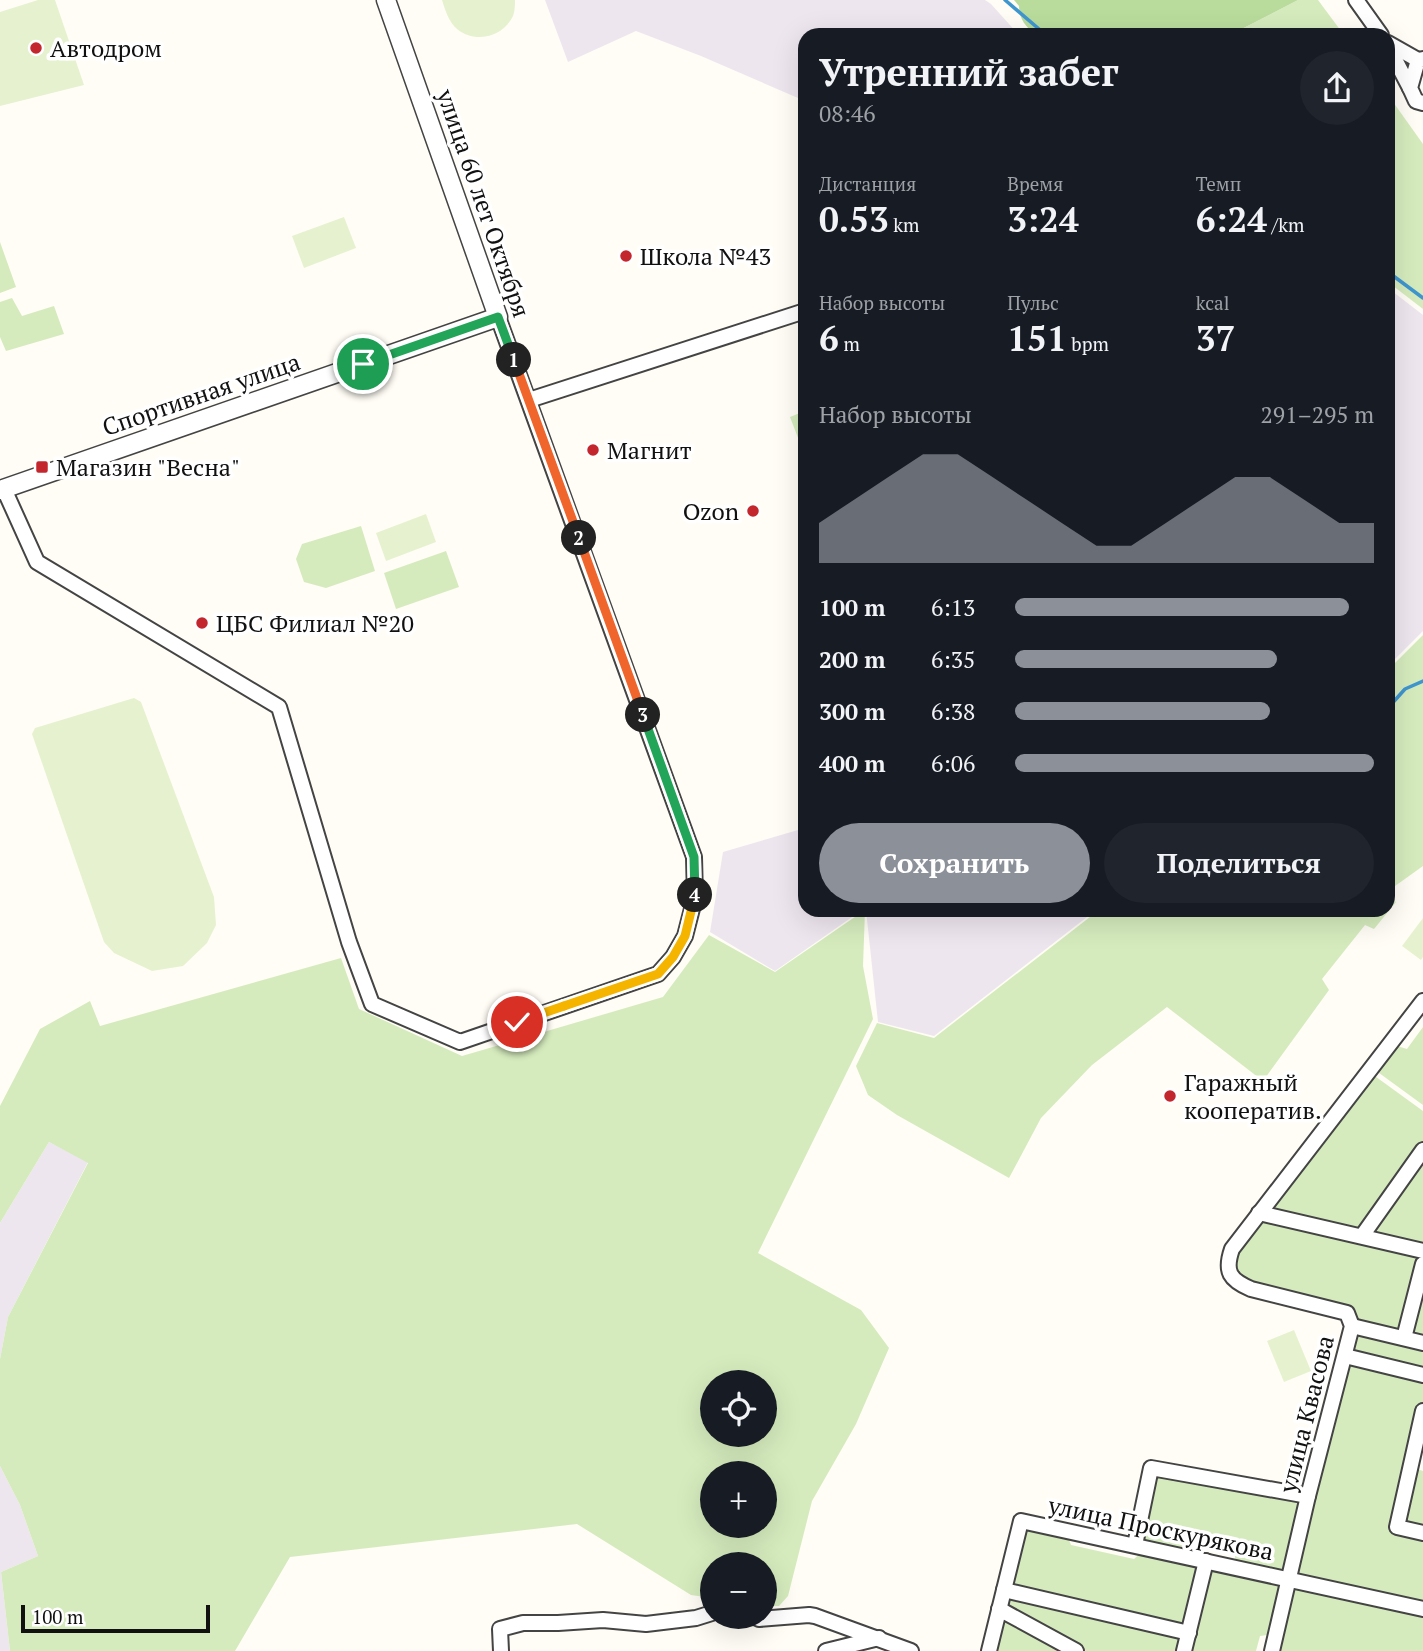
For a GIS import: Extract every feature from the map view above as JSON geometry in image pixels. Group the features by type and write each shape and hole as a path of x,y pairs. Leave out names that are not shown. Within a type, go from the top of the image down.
{"street":[{"name":"улица 60 лет Октября","path":"2,490 37,562 279,707 349,942 372,1004 460,1042 658,974 673,957 685,936 695,897 694,857 386,0"},
{"path":"1356,0 1376,28"},
{"path":"1395,48 1420,59 1418,100"},
{"path":"1395,58 1418,100"},
{"path":"529,401 798,313"},
{"name":"Спортивная улица","path":"2,490 498,317"},
{"name":"улица Квасова","path":"1272,1651 1352,1326 1347,1313 1251,1289 1237,1283 1230,1275 1227,1263 1232,1249 1259,1213 1423,1002"},
{"path":"1362,1236 1423,1150"},
{"path":"1259,1213 1423,1251"},
{"path":"1404,1338 1423,1264"},
{"path":"1352,1326 1423,1343"},
{"path":"1345,1356 1423,1375"},
{"path":"1423,1411 1417,1463 1397,1527 1423,1534"},
{"path":"1135,1545 1152,1468 1308,1496"},
{"name":"улица Проскурякова","path":"989,1651 1021,1521 1423,1609"},
{"path":"1184,1651 1206,1561"},
{"path":"1004,1590 1189,1633"},
{"path":"999,1609 1076,1651"},
{"path":"777,1618 808,1615 911,1651"},
{"path":"501,1651 500,1629 523,1623 603,1620 646,1624 700,1617"},
{"path":"826,1651 879,1638"}],"shaded area":[{"path":"545,0 985,0 1013,28 798,28 798,98 636,31 568,62"},
{"path":"1395,293 1423,315 1423,631 1395,659"},
{"path":"798,830 798,917 852,917 775,971 710,932 723,852"},
{"path":"867,917 1087,917 934,1036 878,1022"},
{"path":"49,1142 88,1162 8,1317 0,1359 0,1223"},
{"path":"0,1466 20,1505 38,1556 1,1572 10,1651 0,1651"}],"green space":[{"name":"Автодром","path":"38,0 55,0 84,85 0,106 0,12"},
{"path":"442,0 515,0 515,10 503,29 488,36 472,36 464,34 454,26"},
{"path":"1014,0 1298,0 1244,28 1028,28 1020,15 1019,6"},
{"path":"1298,0 1318,0 1339,28 1244,28"},
{"path":"1395,105 1423,144 1423,309 1395,287"},
{"path":"344,217 356,248 304,268 292,236"},
{"path":"0,242 16,287 0,293"},
{"path":"12,298 22,316 54,306 64,334 6,351 0,337 0,302"},
{"path":"798,414 798,438 790,417"},
{"path":"426,514 436,542 386,561 376,533"},
{"path":"361,526 375,571 326,588 304,582 296,559 302,544"},
{"path":"446,551 459,587 396,609 384,573"},
{"path":"1423,635 1423,866 1395,886 1395,663"},
{"path":"134,698 141,702 214,897 216,925 207,943 183,966 152,971 114,953 104,942 32,734 35,728"},
{"path":"855,917 865,917 863,966 873,1019 758,1253 861,1310 889,1348 856,1424 812,1501 788,1596 779,1606 777,1552 700,1552 700,1596 691,1595 577,1524 290,1557 235,1651 10,1651 1,1572 38,1556 20,1505 0,1466 0,1359 8,1317 88,1163 49,1142 0,1223 0,1106 40,1029 90,1001 100,1026 341,958 359,1009 462,1056 663,997 709,935 775,972"},
{"path":"1090,917 1384,917 1374,929 1365,925 1322,979 1329,990 1263,1081 1167,1007 1092,1065 1041,1118 1009,1178 897,1115 868,1095 856,1066 877,1023 934,1038"},
{"path":"1423,918 1423,957 1421,960 1402,946"},
{"path":"1423,1027 1423,1105 1375,1070 1394,1045 1407,1049"},
{"path":"1372,1074 1423,1111 1423,1145 1361,1234 1265,1211"},
{"path":"1423,1155 1423,1248 1367,1235"},
{"path":"1262,1216 1422,1255 1402,1335 1354,1323 1349,1312 1252,1287 1232,1274 1236,1250"},
{"path":"1423,1279 1423,1340 1409,1336"},
{"path":"1354,1329 1423,1346 1423,1372 1348,1354"},
{"path":"1294,1330 1311,1371 1284,1382 1267,1341"},
{"path":"1347,1359 1423,1377 1423,1404 1395,1528 1423,1535 1423,1606 1292,1577"},
{"path":"1415,1471 1423,1471 1423,1528 1405,1523"},
{"path":"1154,1473 1305,1499 1287,1576 1236,1564 1234,1550 1192,1542 1185,1553 1138,1543"},
{"path":"1024,1525 1067,1535 1071,1545 1134,1559 1143,1551 1203,1565 1187,1630 1008,1588"},
{"path":"1208,1566 1285,1582 1273,1634 1260,1636 1256,1651 1188,1651"},
{"path":"1291,1582 1423,1611 1423,1651 1275,1651"},
{"path":"1006,1595 1182,1637 1179,1651 1086,1651 1003,1606"},
{"path":"1001,1613 1071,1651 992,1651"}],"waterway":[{"path":"1005,0 1038,28"},
{"path":"1395,277 1423,298"},
{"path":"1395,700 1405,689 1423,681"}],"place":[{"name":"Автодром","path":"36,48"},
{"name":"Школа №43","path":"626,256"},
{"name":"Магнит","path":"593,450"},
{"name":"Магазин \"Весна\"","path":"42,467"},
{"name":"Ozon","path":"753,511"},
{"name":"ЦБС Филиал №20","path":"202,623"},
{"name":"Гаражный кооператив.","path":"1170,1096"}],"route":[{"path":"363,364 498,317 694,857 695,897 685,936 673,957 658,974 517,1022"}]}
